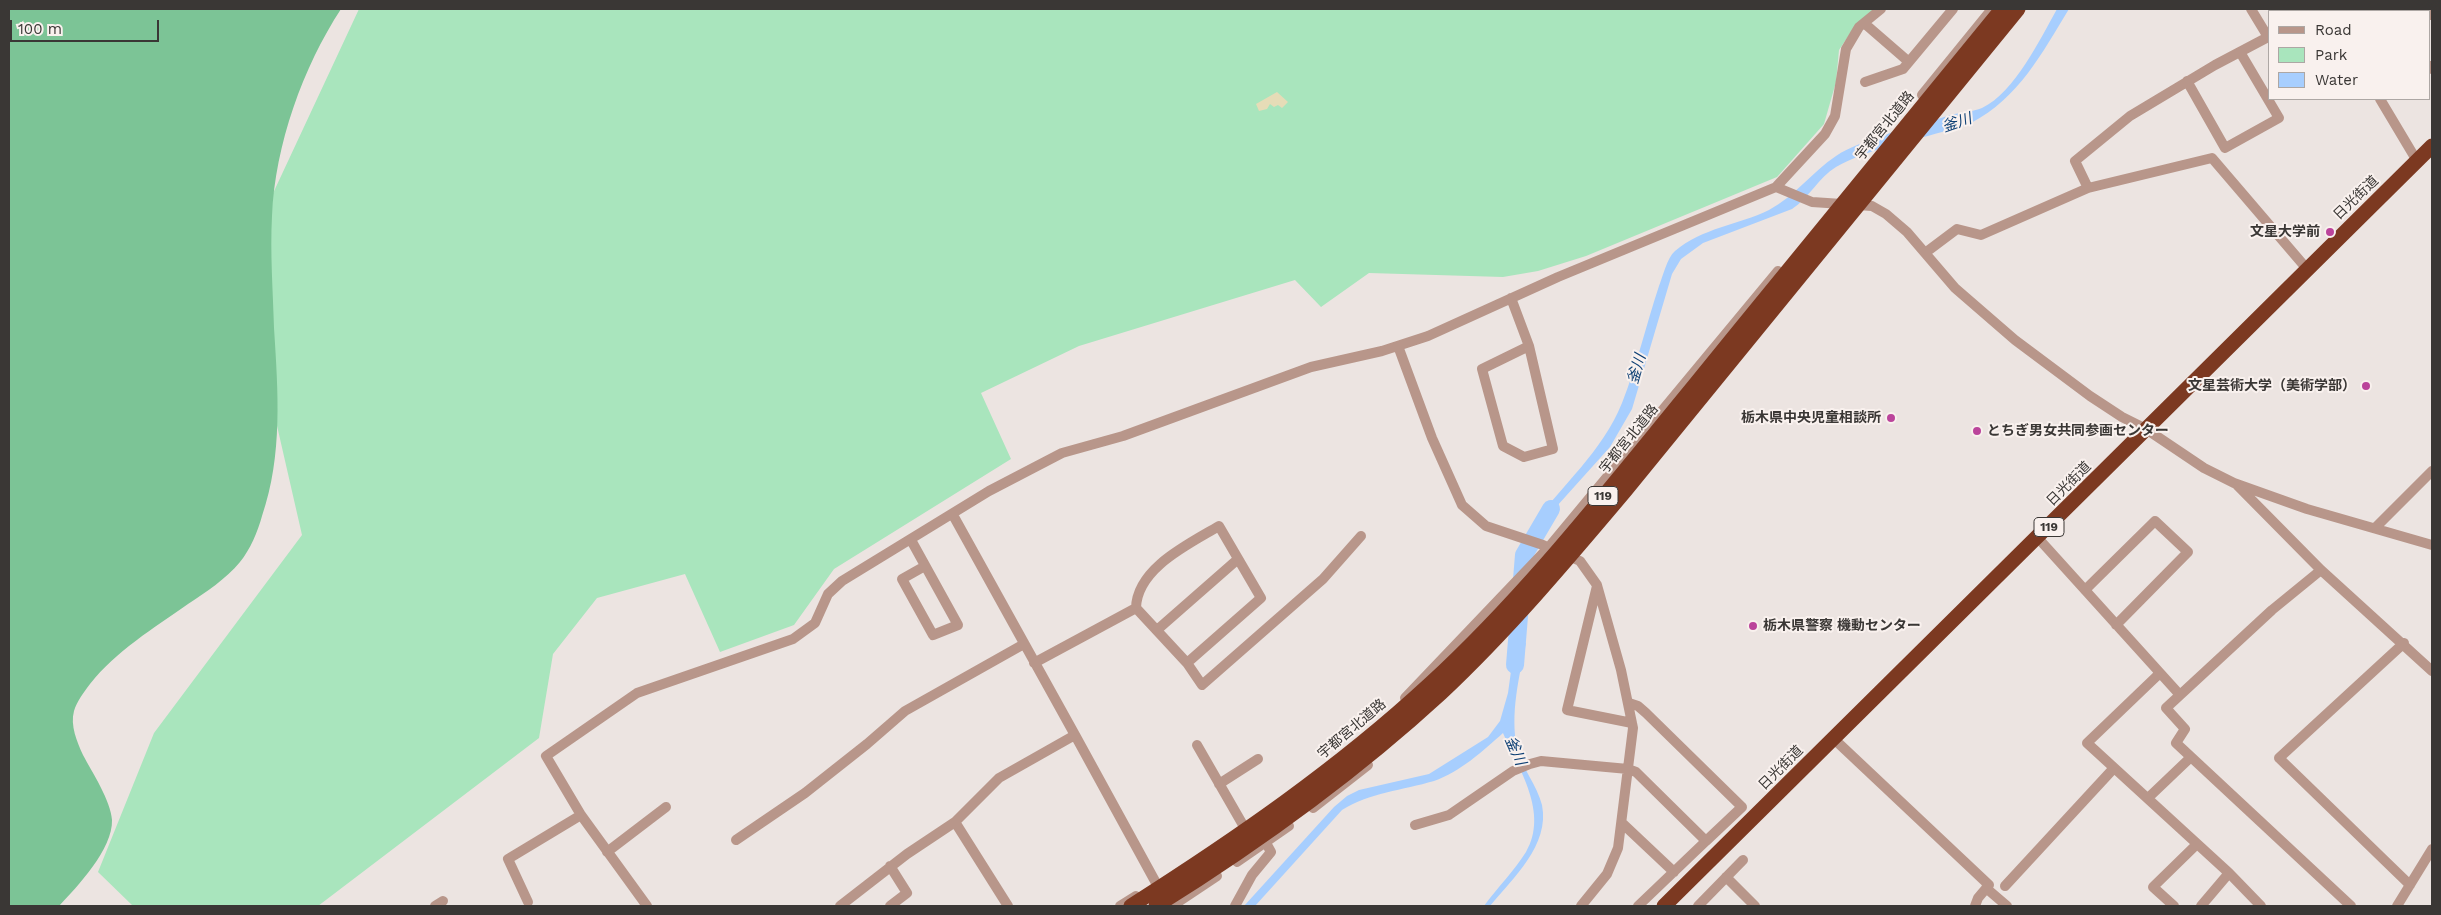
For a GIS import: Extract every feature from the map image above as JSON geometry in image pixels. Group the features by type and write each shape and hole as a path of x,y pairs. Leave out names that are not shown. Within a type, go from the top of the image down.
{"highway":[{"name":"宇都宮北道路","path":"1131,906 1207,858 1310,785 1365,742 1431,683 1491,624 1614,483 2002,9"},
{"name":"119","path":"1156,906 1268,832 1333,784 1441,692 1500,633 1562,565 1624,491 2018,9"},
{"name":"日光街道","path":"1664,906 2432,146"}],"street":[{"path":"647,906 580,815 546,756 637,693 794,639 815,623 828,594 842,581 953,515 989,491 1062,453 1123,436 1311,367 1398,346 1428,336 1511,298 1776,188 1825,134 1835,116 1846,49 1850,38 1881,9"},
{"path":"1864,82 1903,69 1953,9"},
{"path":"1120,906 1156,884 1289,794 1394,709 1546,546 1834,203 1992,9"},
{"path":"953,515 1156,884 1171,906 1266,843 1346,784 1447,694 1575,558 2026,9"},
{"path":"2251,9 2268,34"},
{"path":"2313,10 2320,9"},
{"path":"1864,23 1909,62"},
{"path":"2088,188 2075,161 2130,116 2268,37"},
{"path":"2240,52 2268,99"},
{"path":"2187,82 2226,148 2279,118 2268,100"},
{"path":"2381,100 2417,161"},
{"path":"1925,253 1957,229 1981,235 2088,188 2212,158 2307,269"},
{"path":"1776,188 1812,202 1872,206 1895,221 1955,288 2015,340 2090,396 2122,417 2146,429 2204,468 2234,483 2307,509 2376,527 2432,545"},
{"path":"1511,298 1529,346 1553,448 1524,457 1503,446 1482,369 1529,346"},
{"path":"1398,346 1432,438 1462,506 1486,526 1575,558 1580,561 1597,585 1629,703 1632,722 1618,848 1607,874 1581,906"},
{"path":"2376,527 2432,472"},
{"path":"2234,483 2320,570 2404,643 2432,671"},
{"path":"2085,590 2155,520 2188,552 2116,625"},
{"path":"1187,663 1261,598 1219,526 1184,547 1155,568 1136,596 1136,608 1187,663 1202,685 1323,579 1360,536"},
{"path":"2038,538 2180,695"},
{"path":"911,540 958,625 933,635 902,579 925,566"},
{"path":"1156,630 1238,559"},
{"path":"2320,570 2272,610 2166,708 2185,729 2176,743 2351,906"},
{"path":"1597,585 1567,710 1632,722"},
{"path":"1034,663 1136,608"},
{"path":"2404,643 2280,758 2410,885"},
{"path":"736,840 806,793 868,744 905,711 1024,644"},
{"path":"2160,673 2088,743 2229,873 2261,906"},
{"path":"1629,703 1638,706 1646,713 1742,807 1638,906"},
{"path":"840,906 890,866 955,822 999,778 1075,735"},
{"path":"1834,739 1989,885 1975,906"},
{"path":"1197,745 1243,825"},
{"path":"2148,798 2191,757"},
{"path":"1219,784 1258,759"},
{"path":"1415,825 1449,814 1513,771 1541,761 1628,769 1642,777 1706,841"},
{"path":"2006,886 2114,768"},
{"path":"608,852 666,807"},
{"path":"528,902 508,859 580,815"},
{"path":"955,822 1008,906"},
{"path":"1622,823 1674,872"},
{"path":"1235,906 1252,875 1271,852 1266,843"},
{"path":"2174,906 2152,887 2197,844"},
{"path":"2397,906 2432,851"},
{"path":"1698,906 1743,860"},
{"path":"890,866 907,893 890,906"},
{"path":"2201,906 2229,873"},
{"path":"1726,877 1754,906"},
{"path":"1986,888 2007,906"}],"green space":[{"path":"9,9 341,9 327,32 303,81 285,135 274,189 271,258 277,375 277,423 273,470 269,493 260,522 244,557 228,574 216,585 123,651 100,672 85,690 77,704 73,716 76,739 105,796 112,820 107,843 93,867 59,906 9,906"},
{"path":"359,9 1874,9 1853,29 1839,50 1836,82 1824,124 1777,177 1586,256 1538,271 1503,277 1369,273 1321,307 1295,280 1079,346 981,393 1011,459 834,569 794,625 720,652 685,574 597,598 553,654 539,738 318,906 133,906 98,872 154,733 302,535 240,264"}],"sand":[{"path":"1277,92 1288,102 1282,108 1278,105 1274,107 1270,104 1267,109 1259,111 1256,104"}],"water":[{"path":"2057,9 2069,9 2039,58 2016,88 1988,113 1964,126 1888,146 1848,161 1830,171 1792,209 1703,243 1681,259 1672,274 1632,409 1610,447 1557,506 1541,530 1532,526 1593,452 1614,421 1632,374 1666,267 1675,251 1708,232 1769,210 1787,198 1827,162 1847,150 1892,132 1982,108 1994,100 2016,78"},
{"path":"1515,642 1526,643 1515,709 1514,722 1517,749 1540,798 1543,820 1540,834 1528,860 1490,906 1484,906 1526,852 1532,837 1534,822 1529,791 1503,733 1471,760 1444,777 1375,796 1352,804 1342,810 1255,906 1244,906 1334,807 1347,796 1359,790 1429,774 1488,737 1500,721 1508,693"}],"waterway":[{"name":"釜川","path":"1515,665 1524,555 1551,509"}],"place":[{"name":"文星大学前","path":"2330,232"},
{"name":"文星芸術大学（美術学部）","path":"2366,386"},
{"name":"栃木県中央児童相談所","path":"1891,418"},
{"name":"とちぎ男女共同参画センター","path":"1977,431"},
{"name":"栃木県警察 機動センター","path":"1753,626"}]}
